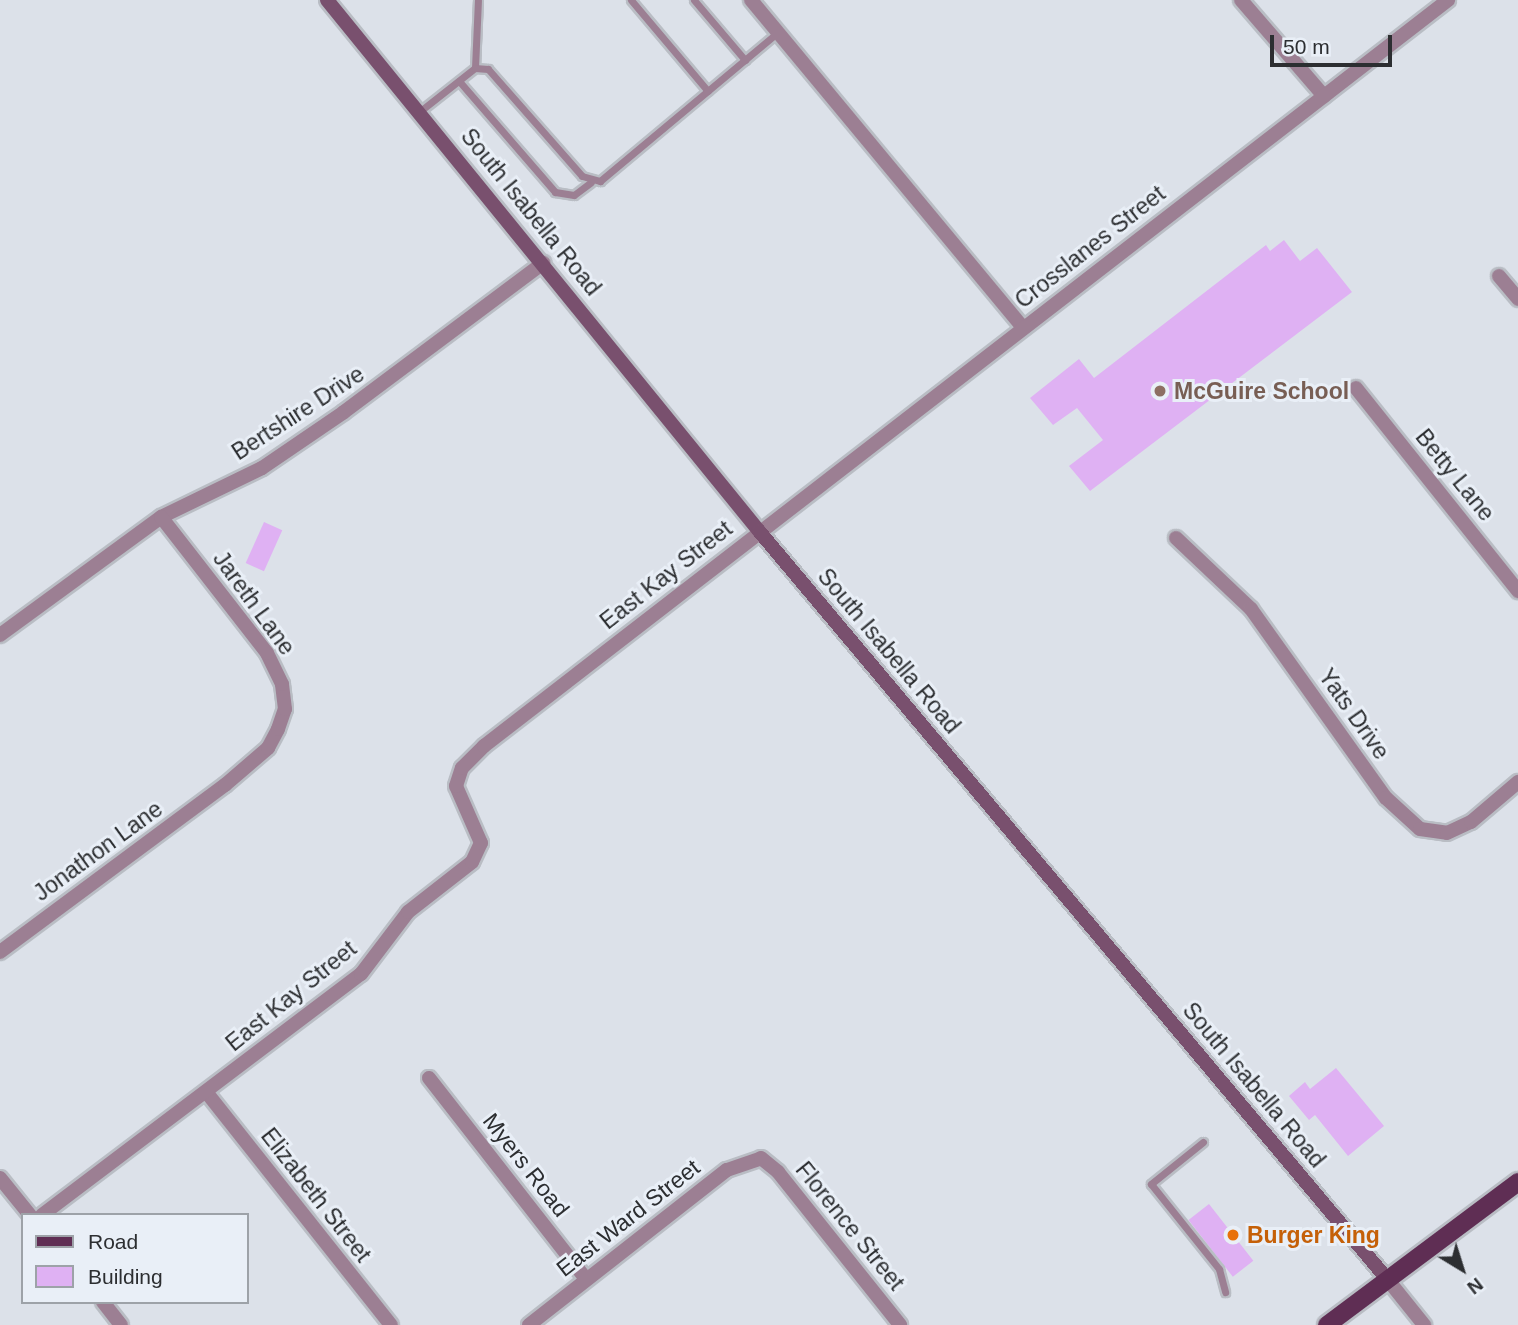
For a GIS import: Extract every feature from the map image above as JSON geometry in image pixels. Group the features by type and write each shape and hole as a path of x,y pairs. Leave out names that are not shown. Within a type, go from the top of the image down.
{"main road":[{"name":"South Isabella Road","path":"327,0 759,531 1388,1280"},
{"path":"1327,1325 1518,1182"}],"street":[{"path":"751,0 1023,328"},
{"path":"1241,0 1324,96"},
{"name":"Crosslanes Street","path":"759,531 1448,0"},
{"name":"Bertshire Drive","path":"0,635 161,517 262,468 464,326 543,263"},
{"path":"1499,276 1518,299"},
{"name":"Betty Lane","path":"1356,388 1518,590"},
{"name":"Jareth Lane","path":"161,517 267,653 282,684 285,709 268,748 190,811"},
{"name":"East Kay Street","path":"45,1213 207,1093 361,974 408,912 472,862 481,843 456,786 462,768 759,531"},
{"name":"Yats Drive","path":"1177,538 1251,609 1386,798 1420,829 1447,833 1471,822 1518,782"},
{"name":"Jonathon Lane","path":"0,952 190,811"},
{"name":"Myers Road","path":"429,1078 586,1279"},
{"name":"Elizabeth Street","path":"207,1093 391,1325"},
{"name":"East Ward Street","path":"529,1325 727,1170 761,1158"},
{"name":"Florence Street","path":"761,1158 778,1172 900,1325"},
{"path":"0,1178 28,1213"},
{"name":"South Isabella Road","path":"1388,1280 1424,1325"},
{"path":"105,1304 121,1325"}],"lane":[{"path":"475,68 478,0"},
{"path":"631,0 708,91"},
{"path":"694,0 745,60"},
{"path":"459,81 555,192 574,195 591,182 600,181 778,32"},
{"path":"419,112 475,68 488,69 503,81 591,182"},
{"path":"1203,1142 1151,1184 1219,1269 1225,1292"}],"building":[{"path":"1284,240 1300,261 1317,248 1352,292 1090,491 1069,466 1103,440 1077,408 1053,425 1030,398 1079,359 1094,378 1266,245 1270,251"},
{"path":"264,522 282,530 264,571 246,563"},
{"path":"1336,1068 1384,1126 1348,1156 1315,1115 1309,1120 1289,1096 1305,1082 1310,1089"},
{"path":"1209,1204 1253,1261 1233,1277 1189,1220"}],"place":[{"name":"McGuire School","path":"1160,391"},
{"name":"Burger King","path":"1233,1235"}]}
